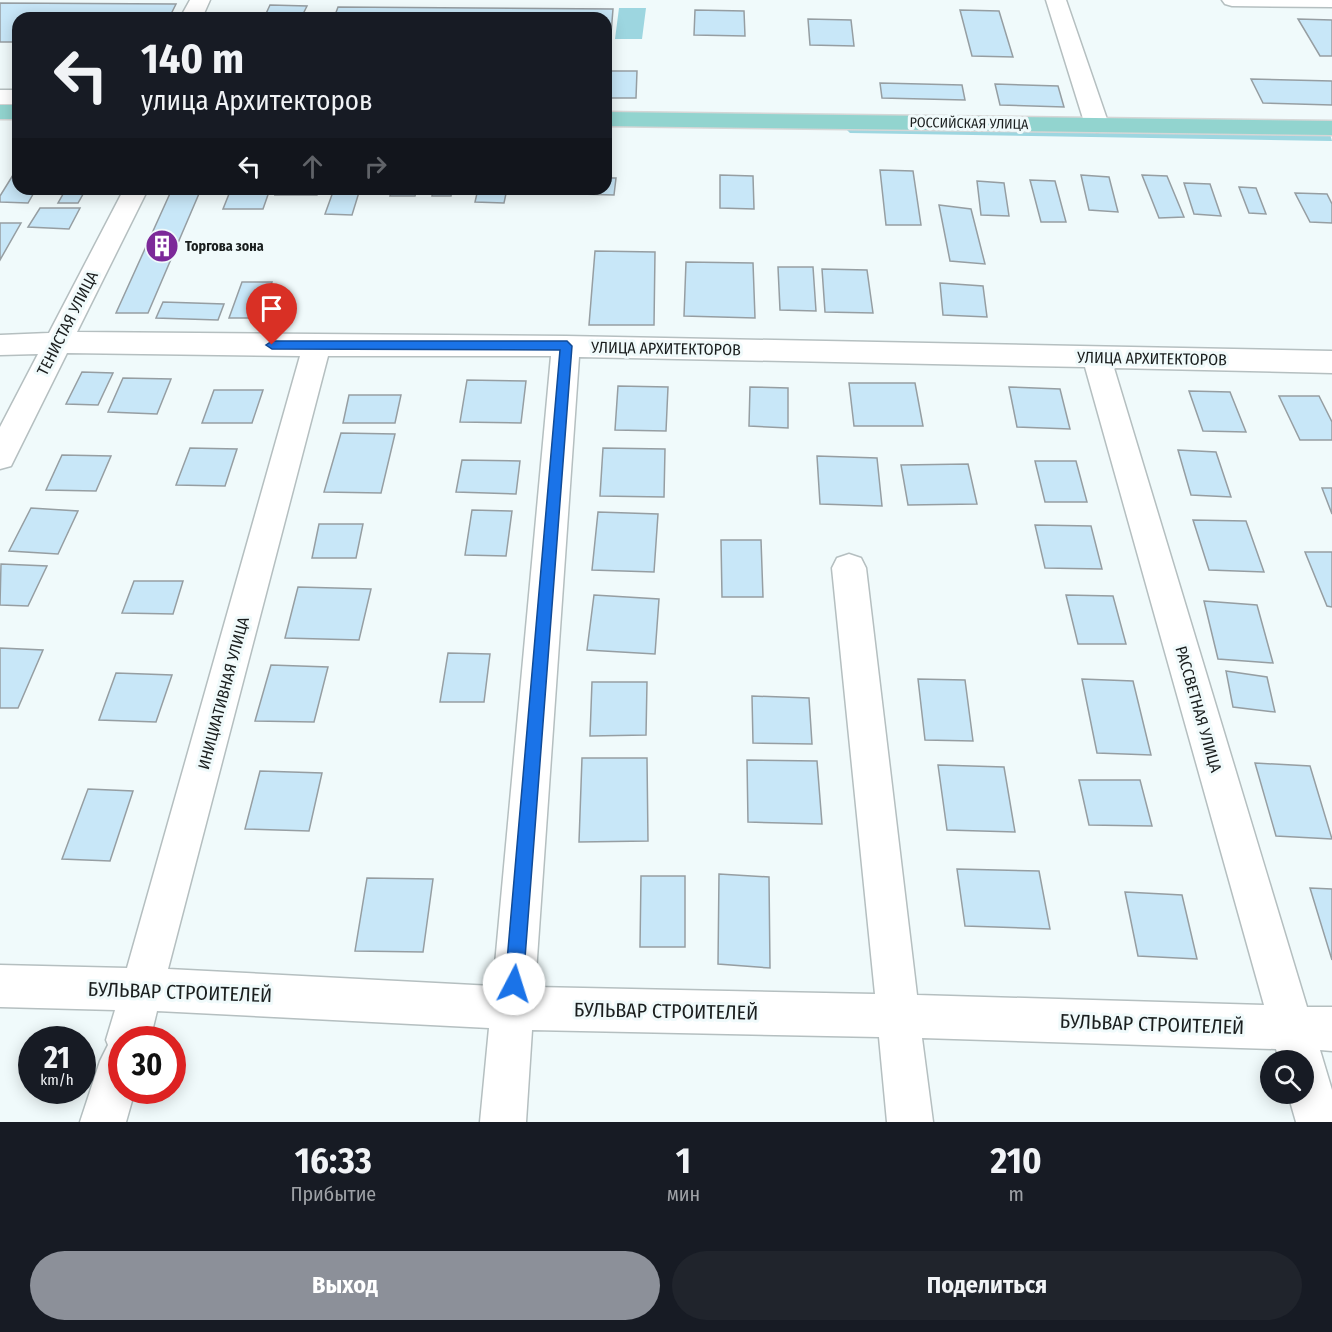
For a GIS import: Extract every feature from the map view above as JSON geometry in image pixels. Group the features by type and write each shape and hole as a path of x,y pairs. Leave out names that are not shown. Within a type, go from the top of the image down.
{"main road":[{"name":"РОССИЙСКАЯ УЛИЦА","path":"612,119 1332,128"},
{"name":"РОССИЙСКАЯ УЛИЦА","path":"612,139 1332,146"}],"street":[{"path":"1056,0 1097,125"},
{"path":"1232,0 1332,1"},
{"name":"ТЕНИСТАЯ УЛИЦА","path":"0,457 133,195"},
{"name":"УЛИЦА АРХИТЕКТОРОВ","path":"0,345 90,342 317,346 567,346 1332,362"},
{"name":"ИНИЦИАТИВНАЯ УЛИЦА","path":"132,1026 317,346"},
{"path":"503,1122 567,346"},
{"name":"РАССВЕТНАЯ УЛИЦА","path":"1096,357 1308,1040"},
{"path":"849,568 910,1122"},
{"name":"БУЛЬВАР СТРОИТЕЛЕЙ","path":"0,986 142,989 512,1008 900,1016 1308,1040"},
{"path":"103,1122 109,1104"},
{"path":"1314,1104 1319,1122"}],"shaded area":[{"path":"619,8 646,8 642,39 615,39"},
{"path":"844,127 1330,134 1332,141 850,133"}],"building":[{"path":"0,3 176,4 172,12 12,12 12,42 0,42"},
{"path":"270,5 307,6 304,12 267,12"},
{"path":"338,7 613,9 612,21 612,12 336,12"},
{"path":"695,10 744,11 745,36 694,35"},
{"path":"960,10 999,11 1013,57 972,56"},
{"path":"808,19 851,20 854,46 810,45"},
{"path":"1298,19 1332,20 1332,56 1320,56"},
{"path":"612,71 637,71 636,98 612,98"},
{"path":"1251,79 1332,81 1332,105 1263,103"},
{"path":"880,83 962,85 965,100 882,98"},
{"path":"995,84 1058,86 1064,107 1000,105"},
{"path":"880,170 913,171 921,225 886,225"},
{"path":"720,175 753,176 754,209 720,208"},
{"path":"1081,175 1109,177 1118,212 1089,210"},
{"path":"1142,175 1167,176 1184,217 1159,218"},
{"path":"12,177 12,195 33,195 28,203 0,202 0,196"},
{"path":"612,178 616,178 614,195 612,195"},
{"path":"1030,180 1055,181 1066,222 1041,222"},
{"path":"977,181 1004,183 1009,216 981,215"},
{"path":"1184,183 1210,184 1221,216 1194,214"},
{"path":"1239,187 1256,188 1266,214 1249,213"},
{"path":"1295,193 1327,194 1332,204 1332,223 1310,222"},
{"path":"63,195 83,195 78,203 58,203"},
{"name":"Торгова зона","path":"169,195 198,195 148,313 116,313"},
{"path":"229,195 268,195 263,209 223,209"},
{"path":"332,195 358,195 352,215 325,214"},
{"path":"390,195 415,195 415,196"},
{"path":"477,195 506,195 504,203 475,202"},
{"path":"939,205 971,209 985,264 950,261"},
{"path":"40,208 80,208 69,229 28,227"},
{"path":"0,223 21,223 0,260"},
{"path":"595,251 655,252 654,325 589,325"},
{"path":"686,262 753,263 755,318 684,316"},
{"path":"778,267 813,267 816,311 780,310"},
{"path":"822,269 867,270 873,313 825,312"},
{"path":"242,282 272,282 260,318 229,318"},
{"path":"940,283 983,286 987,317 943,315"},
{"path":"163,302 224,304 218,320 156,318"},
{"path":"82,372 113,373 98,405 66,404"},
{"path":"123,378 171,379 157,414 108,412"},
{"path":"467,380 526,381 521,423 460,422"},
{"path":"849,383 915,383 923,426 854,426"},
{"path":"618,386 668,387 666,431 615,430"},
{"path":"750,387 788,388 788,428 749,426"},
{"path":"1009,387 1060,389 1070,429 1017,427"},
{"path":"214,390 263,390 252,423 202,423"},
{"path":"1189,391 1230,392 1246,432 1203,431"},
{"path":"349,395 401,395 395,423 343,423"},
{"path":"1279,396 1319,396 1332,422 1332,440 1300,440"},
{"path":"341,433 395,434 381,493 324,492"},
{"path":"190,448 237,449 225,486 176,485"},
{"path":"603,448 665,449 664,497 600,496"},
{"path":"1178,450 1216,452 1231,497 1191,495"},
{"path":"62,455 111,456 96,491 46,490"},
{"path":"817,456 877,458 882,506 820,504"},
{"path":"462,460 520,461 516,494 456,492"},
{"path":"1035,461 1076,461 1087,502 1045,502"},
{"path":"968,464 977,504 908,505 901,465"},
{"path":"1322,488 1332,488 1332,514"},
{"path":"31,508 78,511 58,554 9,551"},
{"path":"472,510 512,511 506,556 465,555"},
{"path":"598,512 658,514 654,572 592,570"},
{"path":"1193,520 1246,521 1264,572 1209,570"},
{"path":"319,524 363,524 356,558 312,558"},
{"path":"1035,525 1091,526 1102,569 1045,568"},
{"path":"721,540 761,540 763,597 722,597"},
{"path":"1305,552 1332,552 1332,607 1327,606"},
{"path":"1,564 47,566 28,606 0,605"},
{"path":"134,581 183,581 173,614 122,613"},
{"path":"298,587 371,589 359,640 285,638"},
{"path":"594,595 659,599 655,654 587,650"},
{"path":"1066,595 1113,596 1126,644 1078,644"},
{"path":"1204,601 1257,605 1273,663 1218,659"},
{"path":"0,648 43,650 18,708 0,708"},
{"path":"448,653 490,654 484,702 440,702"},
{"path":"271,665 328,667 314,722 255,721"},
{"path":"1226,671 1267,677 1275,712 1233,707"},
{"path":"116,673 172,675 156,722 99,720"},
{"path":"918,679 965,680 973,741 925,740"},
{"path":"1082,679 1133,681 1151,755 1097,753"},
{"path":"592,682 647,682 646,735 590,736"},
{"path":"752,696 809,698 812,744 753,743"},
{"path":"582,758 647,758 648,841 579,842"},
{"path":"747,760 817,761 822,824 748,822"},
{"path":"1255,763 1310,766 1332,839 1276,836"},
{"path":"938,765 1004,767 1015,832 947,830"},
{"path":"260,771 322,773 309,831 245,829"},
{"path":"1079,780 1140,780 1152,826 1089,825"},
{"path":"88,789 133,791 110,861 62,859"},
{"path":"957,869 1039,871 1050,929 965,926"},
{"path":"719,874 769,877 770,968 718,964"},
{"path":"641,876 685,876 685,947 640,947"},
{"path":"367,878 433,879 423,952 355,951"},
{"path":"1310,888 1332,889 1332,960"},
{"path":"1125,892 1182,895 1197,959 1138,956"}],"place":[{"name":"Торгова зона","path":"162,246"}],"route":[{"path":"272,345 567,346 514,984"}]}
